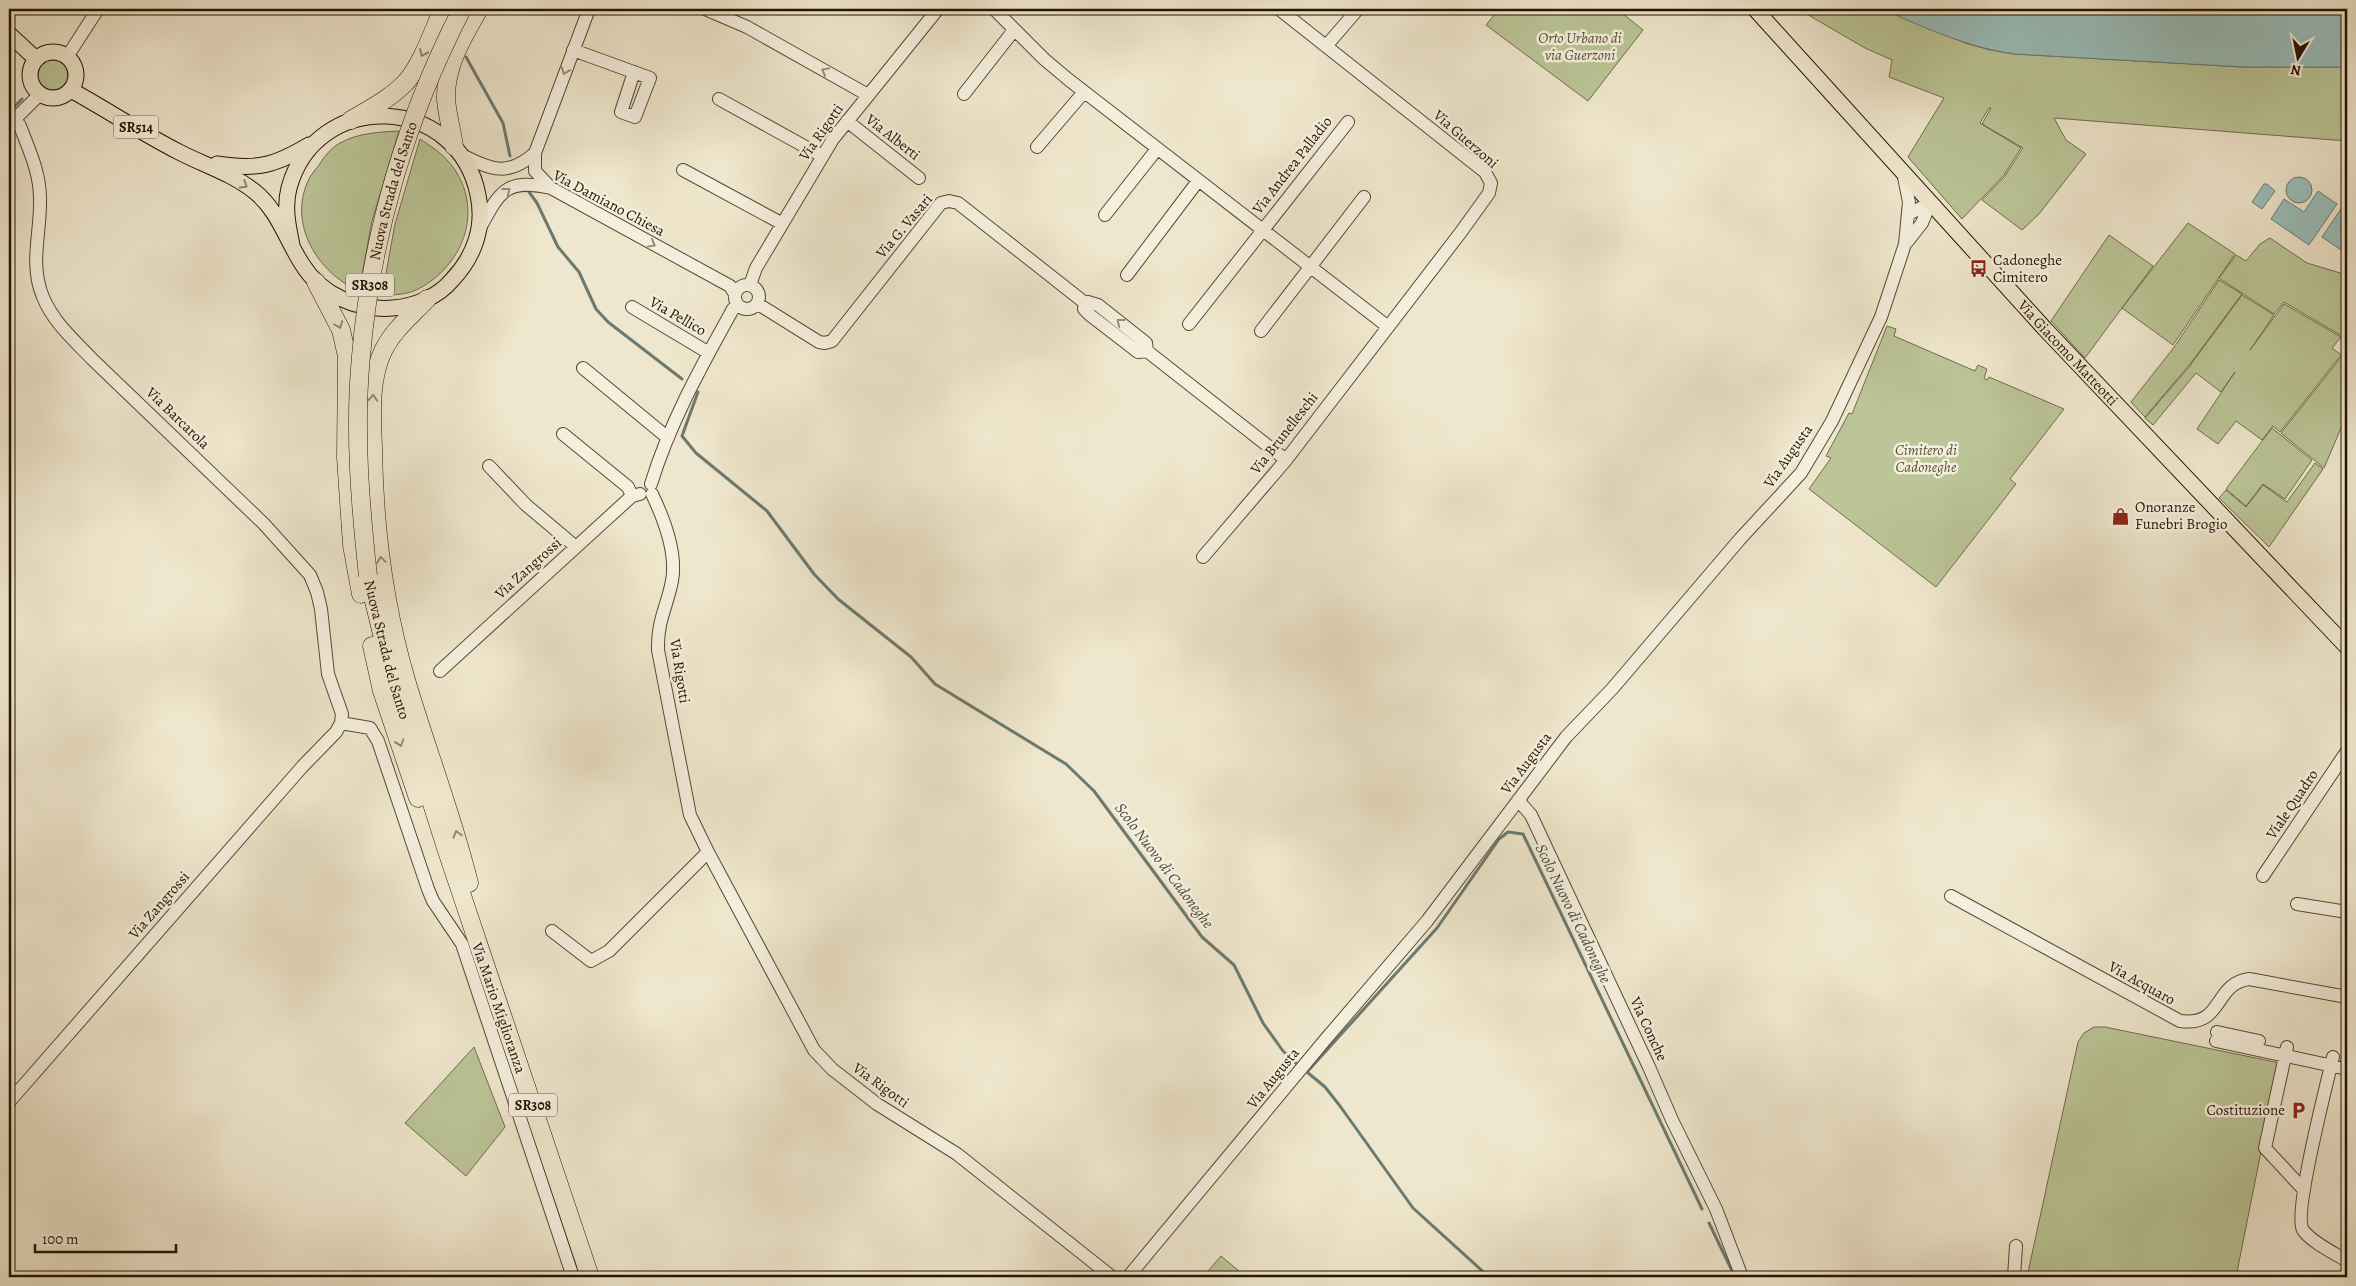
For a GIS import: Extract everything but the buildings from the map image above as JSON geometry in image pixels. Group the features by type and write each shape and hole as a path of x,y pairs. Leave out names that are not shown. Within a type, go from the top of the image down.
{"highway":[{"path":"352,120 391,95 406,81 418,63 443,9"},
{"name":"Nuova Strada del Santo","path":"462,9 441,49 408,132 383,222 366,302 360,358 358,459 368,576 393,680 446,848 590,1277"},
{"path":"458,150 446,100 447,83 460,42 479,9"},
{"path":"316,282 341,330 346,356 346,457 352,545 382,691 448,886 476,933"},
{"path":"427,299 394,333 383,351 374,380 373,445 377,532 387,600 406,680 457,835 470,885 476,933"}],"main road":[{"name":"Via Giacomo Matteotti","path":"1755,9 1946,221 2084,370 2347,647"},
{"path":"9,34 36,59"},
{"path":"51,52 67,57 75,69 74,84 71,90 66,94 53,98 40,94 30,82 31,66 36,59 51,52"},
{"name":"SR514","path":"71,90 179,152 229,175 254,191 274,211 292,245"},
{"path":"373,115 396,116 417,121 437,131 458,150 473,177 478,192 481,209 479,230 472,253 462,269 445,289 427,299 404,307 381,309 357,305 335,296 316,282 302,265 292,245 286,216 289,188 300,162 319,139 334,128 352,120 373,115"},
{"name":"SR514","path":"201,162 251,168 275,163 319,139"}],"street":[{"path":"67,57 98,9"},
{"path":"551,188 535,171 535,153 589,9"},
{"path":"705,9 747,27 868,95"},
{"name":"Via Rigotti","path":"750,285 756,268 781,223 822,156 847,121 938,9"},
{"name":"Via Andrea Palladio","path":"994,9 1044,59 1084,92 1387,326"},
{"name":"Via Guerzoni","path":"1279,9 1484,172 1491,183 1489,193 1461,232 1387,326"},
{"path":"1327,46 1358,9"},
{"path":"964,94 1014,30"},
{"path":"573,50 634,72"},
{"path":"1037,147 1084,92"},
{"path":"12,122 40,94"},
{"path":"719,99 822,156"},
{"name":"Via Alberti","path":"847,121 919,178"},
{"name":"Via Barcarola","path":"12,122 20,126 37,173 40,201 35,265 37,280 48,308 66,333 264,524 305,567 317,592 328,674 342,714 338,727"},
{"name":"Via Andrea Palladio","path":"1189,324 1348,122"},
{"path":"1105,215 1157,148"},
{"path":"458,150 491,168 505,169 524,163 535,153"},
{"path":"683,170 781,223"},
{"name":"Via Augusta","path":"1128,1277 1300,1069 1427,921 1566,737 1612,689 1734,546 1800,473 1832,421 1873,336 1905,244 1909,202 1903,172"},
{"path":"1127,275 1198,181"},
{"name":"Via Damiano Chiesa","path":"479,230 493,204 505,191 516,184 530,183 551,188 730,286 737,300"},
{"path":"1261,331 1364,197"},
{"name":"Via G. Vasari","path":"758,304 818,342 832,341 941,203 949,201 958,203 1085,303 1098,305 1146,343 1147,351 1286,460"},
{"path":"1909,214 1930,203"},
{"name":"Via Augusta","path":"1905,244 1922,223 1930,203"},
{"path":"1922,223 1946,221"},
{"path":"563,434 628,487 644,492 687,394 733,309 743,286 750,285 758,291 760,298 758,304 748,310 737,300"},
{"name":"Via Pellico","path":"632,307 709,353"},
{"name":"Via Brunelleschi","path":"1203,557 1286,460 1387,326"},
{"path":"584,368 668,438"},
{"path":"489,466 526,505 576,547"},
{"name":"Via Rigotti","path":"644,492 668,538 673,568 672,581 659,623 658,650 690,815 814,1050 832,1069 877,1104 957,1154 1112,1277"},
{"name":"Via Zangrossi","path":"440,671 576,547 644,492"},
{"name":"Via Zangrossi","path":"9,1102 338,727"},
{"name":"Via Mario Miglioranza","path":"338,727 370,728 378,741 428,890 436,906 462,944 573,1277"},
{"name":"Viale Quadro","path":"2263,876 2347,751"},
{"name":"Via Conche","path":"1518,800 1531,815 1650,1067 1672,1120 1716,1209 1742,1277"},
{"path":"552,931 591,961 598,958 609,951 708,852"},
{"name":"Via Acquaro","path":"1951,896 2180,1021 2203,1020 2210,1015 2232,985 2238,981 2248,979 2347,997"},
{"path":"2297,904 2347,912"},
{"path":"2217,1036 2332,1061 2347,1069"},
{"path":"2286,1051 2266,1148 2304,1190"},
{"path":"2332,1061 2347,1060"},
{"path":"2332,1061 2304,1190 2300,1222 2303,1230 2309,1236 2347,1262"},
{"path":"2014,1277 2016,1246"}],"green space":[{"name":"Orto Urbano di via Guerzoni","path":"1499,9 1617,9 1643,30 1588,101 1486,25"},
{"path":"1798,9 1882,9 1965,43 2014,54 2243,67 2347,67 2347,141 2054,118 2066,140 2086,154 2039,214 2022,230 1982,200 2005,176 2023,148 1982,124 1991,108 1989,108 1980,123 2021,148 2004,175 1962,219 1908,157 1944,98 1889,77 1892,60 1865,48"},
{"path":"53,60 64,64 68,75 64,86 53,90 42,86 38,75 42,64"},
{"path":"399,131 372,221 359,291 344,283 331,272 311,246 302,214 303,198 311,175 325,156 337,145 361,135"},
{"path":"420,139 446,159 458,175 465,192 468,209 467,225 462,242 454,256 444,270 431,281 408,293 382,295 395,224"},
{"path":"2188,223 2235,254 2173,345 2122,308"},
{"path":"2109,235 2153,266 2085,358 2051,321"},
{"path":"2270,238 2307,263 2347,275 2347,329 2342,336 2284,302 2274,314 2219,278 2236,255 2246,261 2260,244"},
{"path":"2219,280 2242,294 2190,364 2145,417 2131,402 2175,346"},
{"path":"2242,295 2274,315 2250,350 2284,304 2341,337 2332,348 2341,355 2280,432 2273,426 2262,440 2236,421 2218,444 2197,429 2235,372 2221,392 2196,373 2153,425 2145,418 2189,367"},
{"name":"Cimitero di Cadoneghe","path":"1887,326 1896,329 1894,336 1975,371 1978,365 1987,369 1984,378 1987,380 1989,377 2064,409 2010,479 2016,484 1936,587 1809,489 1831,458 1826,456 1849,413 1852,414"},
{"path":"2342,356 2347,360 2347,414 2324,468 2281,433"},
{"path":"2272,428 2312,460 2285,499 2263,484 2246,506 2226,489"},
{"path":"2315,463 2323,469 2269,547 2219,498 2226,490 2246,507 2263,485 2287,502"},
{"path":"2094,1027 2105,1027 2280,1063 2261,1139 2260,1157 2236,1277 2027,1277 2078,1042 2084,1033"},
{"path":"474,1047 505,1127 466,1176 405,1123"},
{"path":"1221,1256 1246,1277 1203,1277"}],"water":[{"path":"1882,9 2347,9 2347,67 2243,67 2014,54 1963,42"},
{"path":"2299,177 2308,181 2312,190 2308,199 2299,203 2290,199 2286,190 2290,181"},
{"path":"2264,184 2267,184 2275,191 2262,209 2252,202"},
{"path":"2318,191 2337,204 2309,245 2271,219 2284,199 2304,212"},
{"path":"2347,200 2347,254 2322,237"}],"waterway":[{"name":"Scolo Nuovo di Cadoneghe","path":"466,57 503,123 510,156"},
{"name":"Scolo Nuovo di Cadoneghe","path":"9,112 22,99"},
{"name":"Scolo Nuovo di Cadoneghe","path":"529,192 537,203 558,247 579,272 596,309 608,322 682,379"},
{"name":"Scolo Nuovo di Cadoneghe","path":"698,392 682,436 696,453 767,511 814,574 838,599 911,657 935,684 1066,764 1094,791 1202,937 1234,965 1263,1023 1283,1051 1300,1067"},
{"name":"Scolo Nuovo di Cadoneghe","path":"1305,1071 1307,1072 1437,928 1499,839 1508,832 1523,834 1702,1209"},
{"path":"1307,1072 1325,1087 1340,1106 1413,1208 1489,1277"},
{"name":"Scolo Nuovo di Cadoneghe","path":"1709,1223 1735,1277"}],"place":[{"name":"Cadoneghe Cimitero","path":"1979,269"},
{"name":"Onoranze Funebri Brogio","path":"2121,516"},
{"name":"Costituzione","path":"2299,1110"}]}
